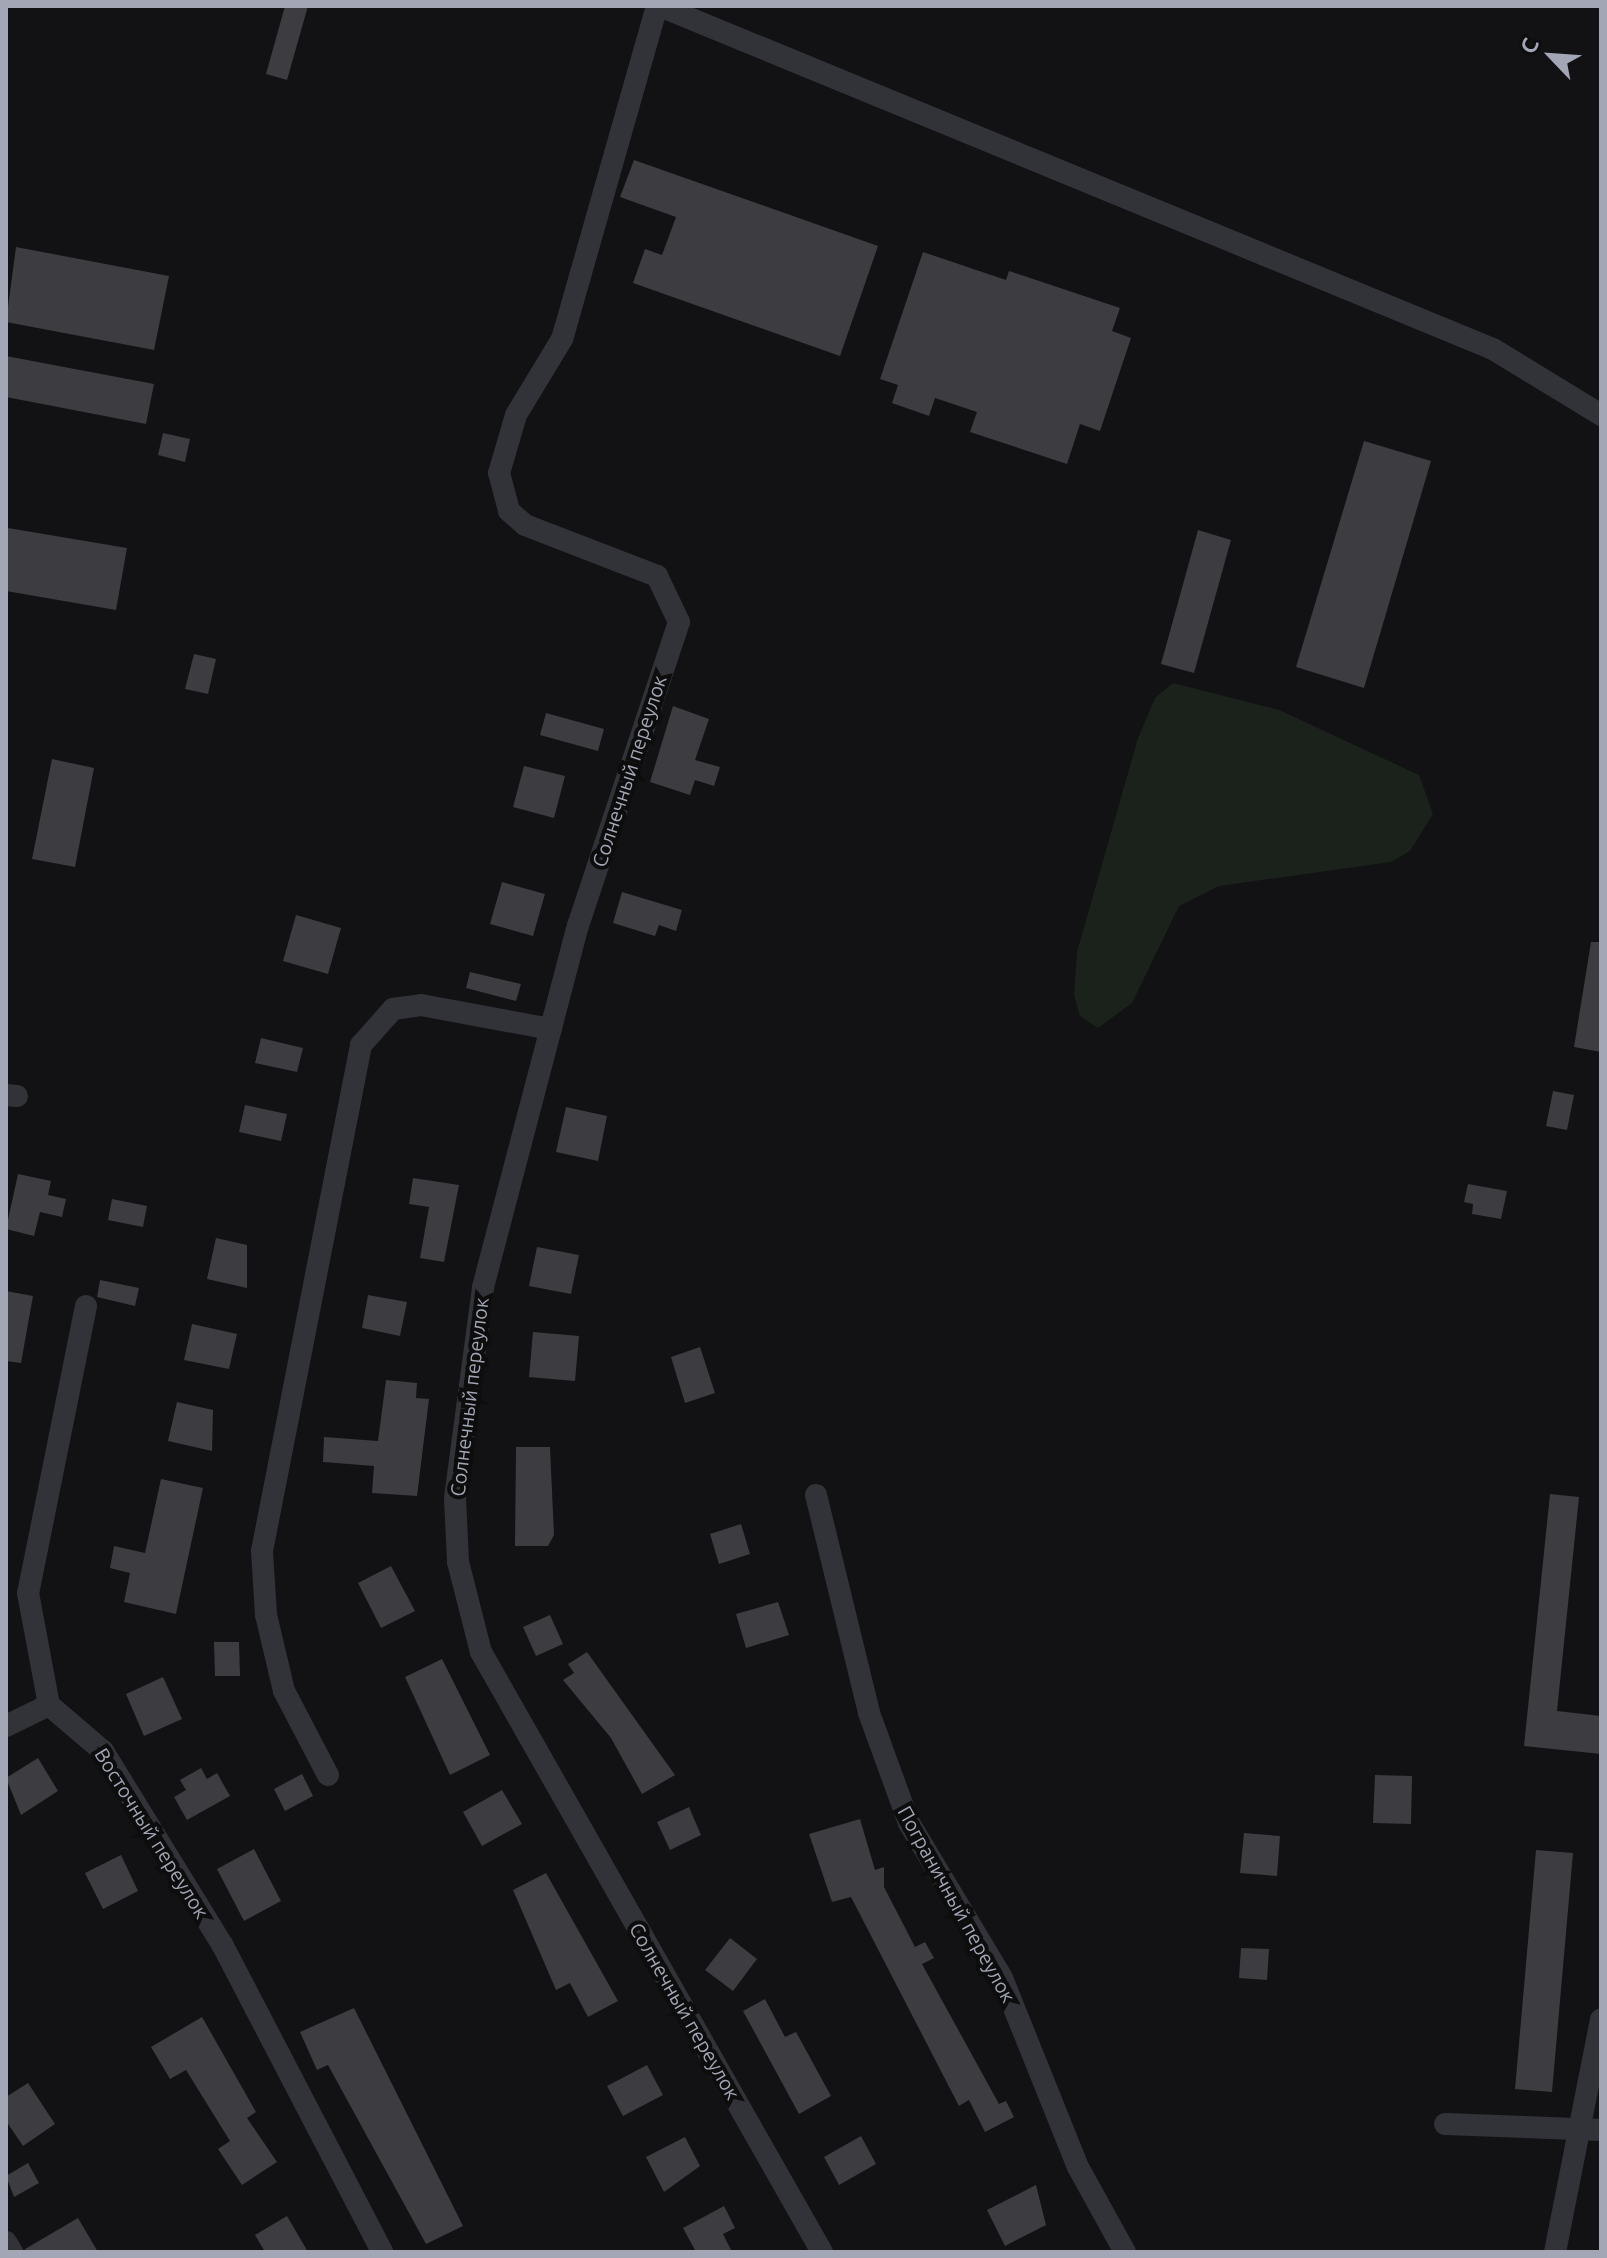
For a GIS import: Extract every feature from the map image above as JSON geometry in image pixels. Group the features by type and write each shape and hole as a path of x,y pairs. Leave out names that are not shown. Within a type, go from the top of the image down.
{"street":[{"path":"658,6 1464,337 1601,415"},
{"name":"Солнечный переулок","path":"658,6 562,339 516,415 499,473 500,494 517,518 657,576 679,622 551,1029 483,1288 464,1412 455,1498 465,1610 481,1652 822,2252"},
{"path":"328,1775 284,1691 266,1615 262,1551 361,1045 393,1009 421,1005 551,1029"},
{"path":"6,1726 49,1705 28,1593 86,1306"},
{"name":"Пограничный переулок","path":"816,1495 869,1713 909,1823 1002,1978 1078,2167 1125,2252"},
{"name":"Восточный переулок","path":"49,1705 103,1751 223,1946 382,2252"},
{"path":"1555,2252 1591,2129 1601,2020"},
{"path":"1445,2124 1591,2129"},
{"path":"6,2242 12,2252"}],"shaded area":[{"path":"1173,683 1279,710 1419,775 1433,814 1410,851 1391,862 1219,886 1179,906 1132,1003 1098,1028 1080,1016 1074,995 1077,952 1138,738 1155,698"}],"building":[{"path":"285,6 308,6 287,80 266,74"},
{"path":"634,160 878,246 840,356 633,283 645,249 662,255 676,217 620,197"},
{"path":"16,247 169,276 154,350 6,322"},
{"path":"923,252 1006,280 1009,271 1120,308 1112,331 1131,338 1100,431 1080,424 1067,464 970,432 977,412 935,398 929,416 892,403 898,385 880,379"},
{"path":"6,356 154,384 146,424 6,397"},
{"path":"163,433 190,439 185,462 158,455"},
{"path":"1364,441 1431,461 1364,688 1296,667"},
{"path":"8,528 127,548 116,610 6,591"},
{"path":"1198,530 1231,540 1194,673 1161,664"},
{"path":"194,654 216,659 208,694 185,689"},
{"path":"673,706 709,719 695,760 720,767 714,786 695,780 690,795 650,782"},
{"path":"546,713 604,729 598,751 540,735"},
{"path":"52,759 94,768 75,867 32,859"},
{"path":"524,766 565,776 554,818 513,807"},
{"path":"502,882 545,894 533,936 490,924"},
{"path":"622,892 682,910 676,931 659,925 655,936 613,923"},
{"path":"296,915 341,928 328,974 283,961"},
{"path":"1591,942 1601,942 1601,1052 1574,1047"},
{"path":"470,972 521,984 516,1001 466,988"},
{"path":"261,1038 303,1048 297,1072 255,1063"},
{"path":"1553,1091 1574,1095 1567,1130 1546,1126"},
{"path":"245,1105 287,1114 281,1141 239,1132"},
{"path":"566,1107 607,1116 598,1161 556,1152"},
{"path":"18,1174 51,1181 48,1195 66,1199 62,1217 40,1212 34,1236 6,1229"},
{"path":"413,1178 459,1185 444,1262 420,1258 429,1207 409,1204"},
{"path":"1468,1184 1507,1191 1501,1219 1472,1214 1473,1204 1464,1202"},
{"path":"112,1199 147,1206 143,1227 108,1220"},
{"path":"216,1238 247,1245 247,1288 207,1279"},
{"path":"537,1247 579,1255 571,1294 529,1286"},
{"path":"100,1280 139,1288 135,1306 97,1297"},
{"path":"6,1291 33,1296 21,1363 6,1361"},
{"path":"368,1295 407,1302 400,1336 362,1328"},
{"path":"192,1324 237,1334 229,1369 184,1360"},
{"path":"533,1332 579,1336 575,1381 529,1377"},
{"path":"700,1347 715,1393 685,1403 671,1357"},
{"path":"386,1380 417,1383 416,1398 429,1399 417,1496 372,1493 374,1466 323,1462 324,1437 378,1441"},
{"path":"177,1402 213,1410 212,1451 168,1441"},
{"path":"516,1447 550,1447 554,1535 548,1546 515,1546"},
{"path":"161,1479 203,1488 176,1614 124,1602 130,1573 110,1568 114,1546 145,1553"},
{"path":"1550,1494 1579,1497 1557,1711 1601,1716 1601,1754 1524,1746"},
{"path":"741,1524 750,1554 719,1564 710,1534"},
{"path":"391,1566 415,1611 381,1628 358,1583"},
{"path":"778,1602 789,1635 746,1648 736,1614"},
{"path":"550,1615 563,1644 536,1656 523,1627"},
{"path":"214,1642 239,1642 240,1676 215,1676"},
{"path":"587,1652 675,1775 642,1794 611,1738 563,1680 574,1673 568,1664"},
{"path":"442,1659 490,1755 450,1775 405,1677"},
{"path":"163,1677 182,1719 144,1736 126,1694"},
{"path":"38,1758 58,1791 21,1815 6,1778"},
{"path":"201,1768 207,1779 217,1773 230,1796 187,1820 174,1797 186,1790 180,1780"},
{"path":"302,1774 313,1796 285,1811 274,1789"},
{"path":"1375,1775 1412,1776 1411,1824 1373,1823"},
{"path":"502,1790 522,1824 482,1846 463,1812"},
{"path":"689,1807 701,1835 670,1850 657,1822"},
{"path":"860,1819 875,1870 884,1867 884,1887 915,1947 925,1942 934,1958 922,1964 999,2104 1006,2101 1014,2117 985,2132 969,2100 959,2106 851,1897 832,1902 809,1834"},
{"path":"1244,1833 1280,1836 1277,1876 1240,1873"},
{"path":"254,1849 281,1901 244,1921 217,1869"},
{"path":"1536,1850 1573,1853 1552,2092 1515,2089"},
{"path":"121,1855 138,1891 103,1909 85,1873"},
{"path":"546,1873 618,2001 588,2017 570,1983 556,1990 513,1890"},
{"path":"730,1938 757,1959 733,1991 705,1970"},
{"path":"1241,1948 1269,1949 1267,1980 1239,1978"},
{"path":"765,1999 785,2037 796,2032 831,2096 799,2114 743,2011"},
{"path":"354,2008 463,2226 426,2244 328,2065 317,2070 300,2032"},
{"path":"202,2017 256,2112 247,2118 277,2162 242,2185 218,2149 230,2141 186,2070 170,2079 151,2047"},
{"path":"647,2065 663,2095 623,2116 607,2086"},
{"path":"28,2083 55,2124 23,2146 6,2121 6,2097"},
{"path":"861,2136 876,2164 839,2185 824,2157"},
{"path":"685,2137 700,2166 664,2192 646,2157"},
{"path":"28,2163 39,2183 14,2197 6,2176"},
{"path":"1036,2185 1046,2225 1005,2246 987,2210"},
{"path":"724,2206 735,2228 723,2234 732,2252 696,2252 683,2228"},
{"path":"287,2216 308,2252 265,2252 255,2235"},
{"path":"78,2218 98,2252 26,2252 25,2249"}]}
